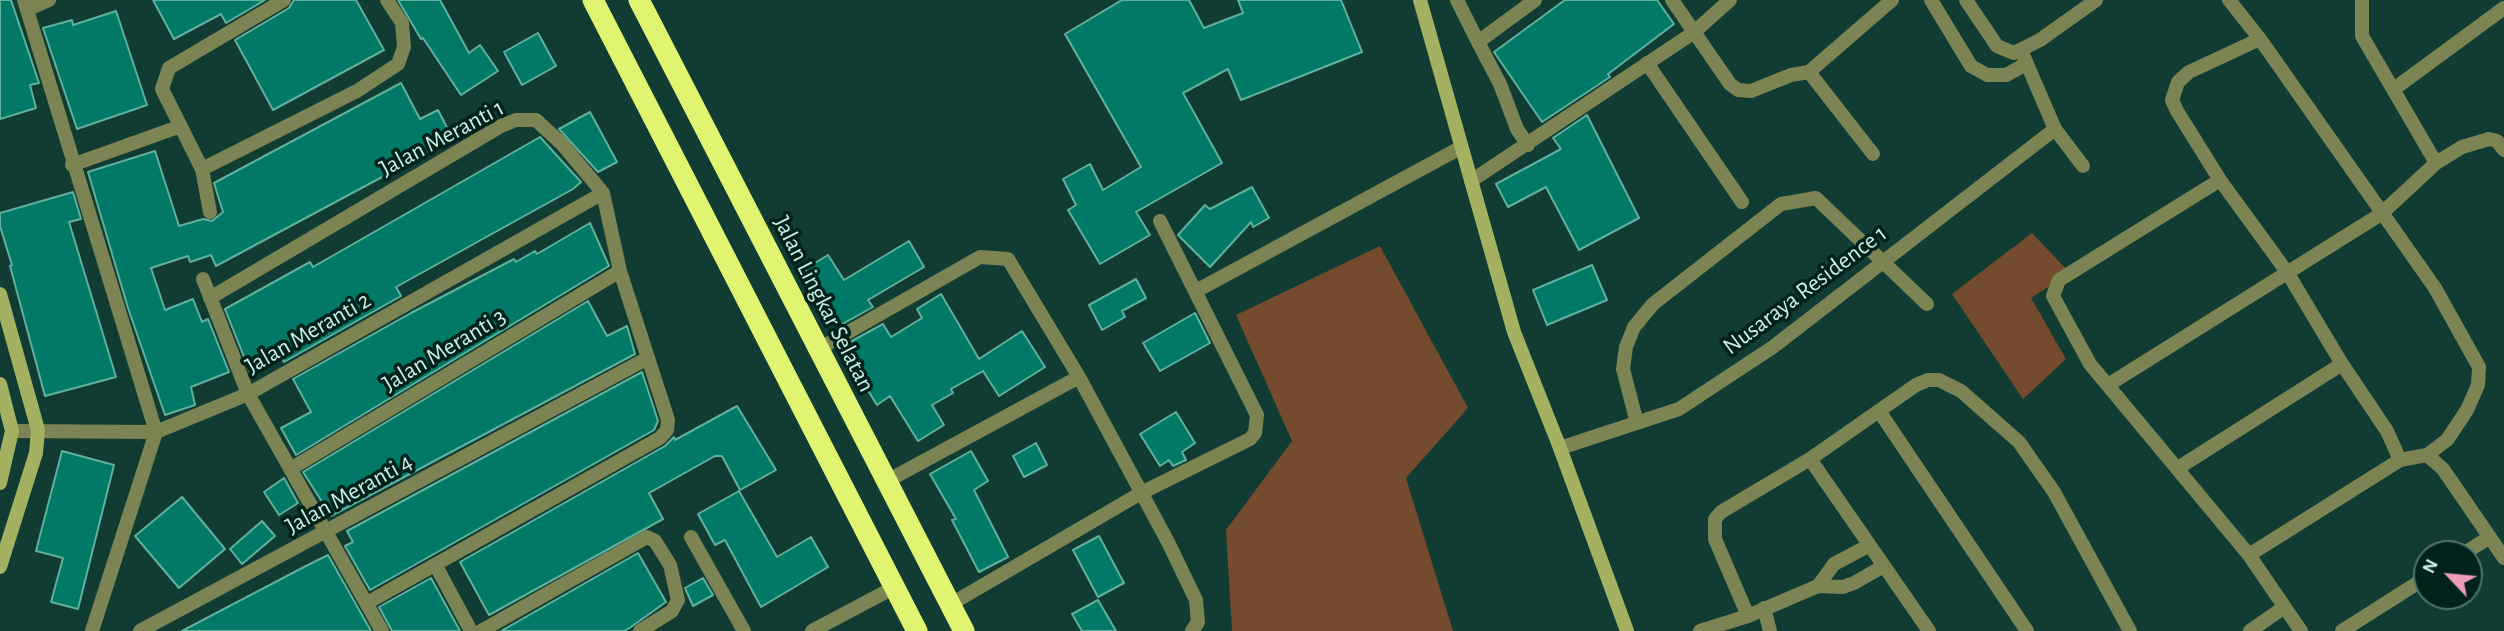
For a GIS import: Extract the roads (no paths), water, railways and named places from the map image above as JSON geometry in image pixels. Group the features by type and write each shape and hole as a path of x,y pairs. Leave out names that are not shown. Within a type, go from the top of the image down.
{"highway":[{"path":"593,0 917,631"},
{"name":"Jalan Lingkar Selatan","path":"639,0 964,631"}],"street":[{"path":"49,0 25,5 156,432 92,631"},
{"path":"210,212 202,169 162,89 169,68 284,0"},
{"path":"202,169 357,91 398,64 404,47 401,23 387,0"},
{"path":"1420,0 1514,332 1627,631"},
{"path":"1457,0 1500,83 1517,129 1528,145"},
{"path":"1478,42 1535,0"},
{"path":"1672,0 1730,84 1738,90 1751,91 1791,75 1809,72 1892,0"},
{"path":"1471,181 1693,33 1730,0"},
{"path":"1931,0 1971,66 1987,75 2006,75 2094,0"},
{"path":"1966,0 1997,47 2024,57"},
{"path":"2229,0 2260,39 2435,288 2479,367 2477,385 2467,410 2448,440 2427,456 2400,460 2249,555"},
{"path":"2362,0 2362,36 2436,163"},
{"path":"2394,89 2500,6"},
{"path":"2260,39 2189,72 2178,82 2172,100 2220,180 2287,272 2342,364 2387,431 2400,460"},
{"path":"2024,57 2055,129 2083,166"},
{"path":"1647,64 1742,202"},
{"path":"1809,72 1872,154"},
{"name":"Jalan Meranti 1","path":"210,298 516,120 536,120 548,129 603,193 620,271 668,420 665,433 367,603"},
{"path":"72,165 181,126"},
{"name":"Nusaraya Residence 1","path":"1560,448 1679,409 1773,347 2055,129"},
{"path":"2108,385 2381,214 2436,163 2462,147 2489,139 2497,141 2504,150"},
{"path":"1196,291 1460,148"},
{"path":"2220,180 2056,282 2055,301 2086,357 2249,555 2301,631"},
{"name":"Jalan Meranti 2","path":"12,431 156,432 248,394 603,193"},
{"path":"1637,424 1623,369 1626,347 1634,327 1653,304 1781,204 1816,198 1927,304"},
{"path":"951,604 1141,492 1250,439 1258,428 1257,415 1160,221"},
{"path":"817,350 980,257 1008,259 1079,377 1196,600 1198,622 1192,631"},
{"name":"Jalan Meranti 3","path":"292,468 620,271"},
{"path":"204,279 248,394 382,631"},
{"path":"0,294 38,430 36,453 0,567"},
{"name":"Jalan Meranti 4","path":"140,631 648,358"},
{"path":"2178,468 2342,364"},
{"path":"887,481 1079,377"},
{"path":"1748,616 1715,539 1715,519 1721,512 1810,459 1916,384 1939,380 1961,391 2019,442 2054,492 2130,631"},
{"path":"0,384 12,431 0,482"},
{"path":"1879,411 2027,631"},
{"path":"2427,456 2443,469 2504,558"},
{"path":"1810,459 1928,631"},
{"path":"481,631 647,537 654,541 670,565 678,600 672,611 640,631"},
{"path":"691,537 744,631"},
{"path":"2483,541 2490,537"},
{"path":"1818,586 1833,564 1868,546"},
{"path":"436,566 471,631"},
{"path":"1699,631 1748,616 1818,586 1843,587 1882,567"},
{"path":"2342,631 2413,586"},
{"path":"811,631 895,587"},
{"path":"1764,608 1770,631"},
{"path":"2250,631 2283,608"}]}
